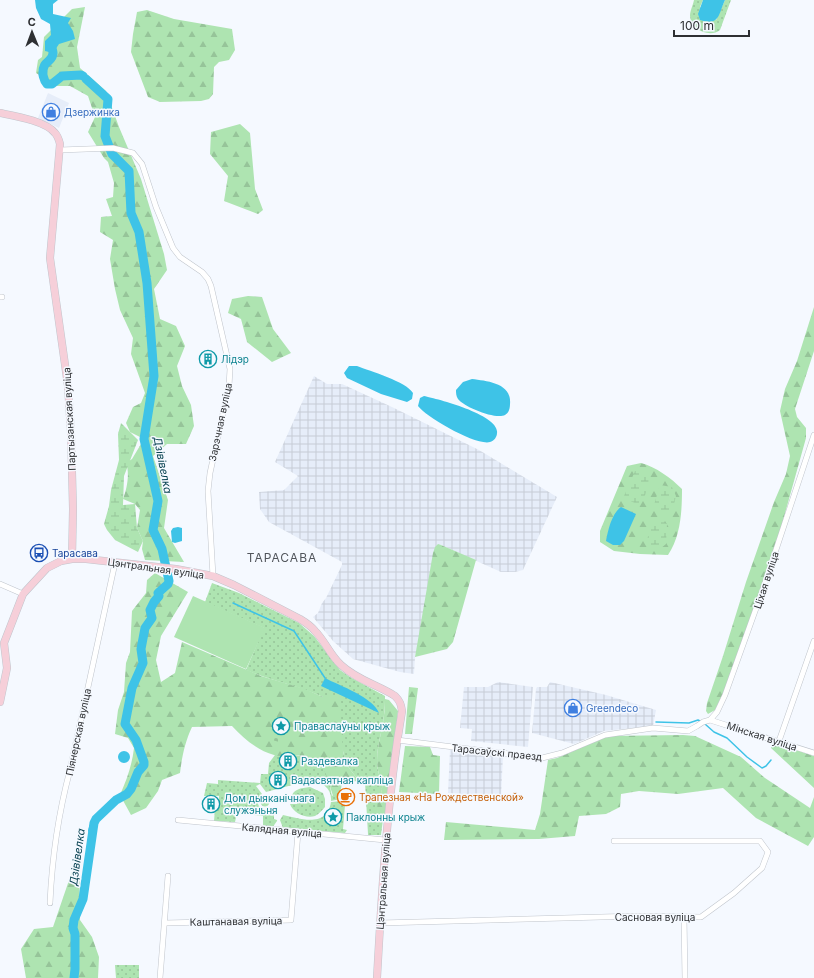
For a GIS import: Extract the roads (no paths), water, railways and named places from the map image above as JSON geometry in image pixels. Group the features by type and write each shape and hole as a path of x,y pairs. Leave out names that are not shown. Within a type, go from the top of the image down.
{"street":[{"name":"Партызанская вуліца","path":"0,113 34,122 51,129 55,132 60,144 50,258 68,386 73,509 72,559"},
{"name":"Зарэчная вуліца","path":"60,150 110,148 133,153 142,164 156,207 173,248 180,257 202,272 208,279 211,286 230,369 229,386 210,473 208,491 213,576"},
{"name":"Ціхая вуліца","path":"710,720 717,712 741,652 814,435"},
{"name":"Цэнтральная вуліца","path":"72,559 176,569 213,576 234,585 300,619 315,631 334,658 346,669 360,679 395,696 400,701 402,711 385,840 377,978"},
{"path":"0,702 7,668 2,654 4,643 23,594 49,566 57,562 72,559"},
{"name":"Піянерская вуліца","path":"50,903 51,871 61,804 70,770 115,563"},
{"path":"0,584 23,594"},
{"path":"779,741 814,641"},
{"name":"Тарасаўскі праезд","path":"397,740 542,758 562,753 605,735 653,728 688,730 710,720"},
{"name":"Мінская вуліца","path":"710,720 814,753"},
{"name":"Калядная вуліца","path":"178,820 385,840"},
{"name":"Каштанавая вуліца","path":"165,923 291,920 298,832"},
{"name":"Сасновая вуліца","path":"380,922 638,916 701,917 734,893 762,868 768,852 760,841 614,841"},
{"path":"160,978 168,876"},
{"path":"684,917 685,978"}],"water":[{"path":"35,0 58,0 53,4 53,14 71,18 68,23 73,31 75,39 59,44 53,53 45,51 45,41 51,35 50,24 41,19 36,8"},
{"path":"703,0 725,0 719,15 711,22 700,20 698,14"},
{"path":"349,366 357,366 388,377 404,385 413,393 412,399 407,402 381,394 347,378 344,373"},
{"path":"472,379 491,382 503,387 510,397 509,410 505,415 495,416 480,412 467,406 458,399 456,396 456,390 463,382"},
{"path":"424,396 454,404 479,414 495,426 497,433 496,437 490,442 483,442 474,440 452,430 431,417 418,406 420,398"},
{"path":"621,507 636,514 624,541 620,545 613,545 606,541 613,517"},
{"path":"173,528 182,528 182,541 175,543 172,542 171,531"},
{"path":"325,678 363,697 376,707 379,713 321,686"},
{"path":"122,751 126,751 130,757 126,763 122,763 118,759 118,755"},
{"path":"96,819 98,820 96,826 89,833 88,831 90,824"}],"waterway":[{"name":"Дзівівелка","path":"50,43 53,56 44,66 43,75 45,82 47,84 52,84 62,76 83,76"},
{"name":"Дзівівелка","path":"74,978 74,920 83,899 94,823 96,819 116,800 127,794 131,789 138,772 144,765 136,740 125,724 132,688 143,663 141,649 145,628 152,618 150,610 159,596 158,593 168,584 169,581 162,549 153,530 158,501 144,439 154,376 147,283 139,232 131,213 129,171 112,154 105,136 108,99 86,79"},
{"path":"233,603 294,631 325,678"},
{"path":"656,722 689,723 698,720 702,722"},
{"path":"705,724 714,732 727,738 747,757 762,768 771,760"}],"place":[{"name":"Дзержинка","path":"51,112"},
{"name":"Лідэр","path":"208,359"},
{"name":"Тарасава","path":"39,553"},
{"name":"Greendeco","path":"573,708"},
{"name":"Праваслаўны крыж","path":"281,726"},
{"name":"Раздевалка","path":"288,761"},
{"name":"Вадасвятная капліца","path":"278,780"},
{"name":"Трапезная «На Рождественской»","path":"346,797"},
{"name":"Дом дыяканічнага служэньня","path":"211,804"},
{"name":"Паклонны крыж","path":"333,817"}],"district":[{"name":"ТАРАСАВА","path":"282,557"}]}
